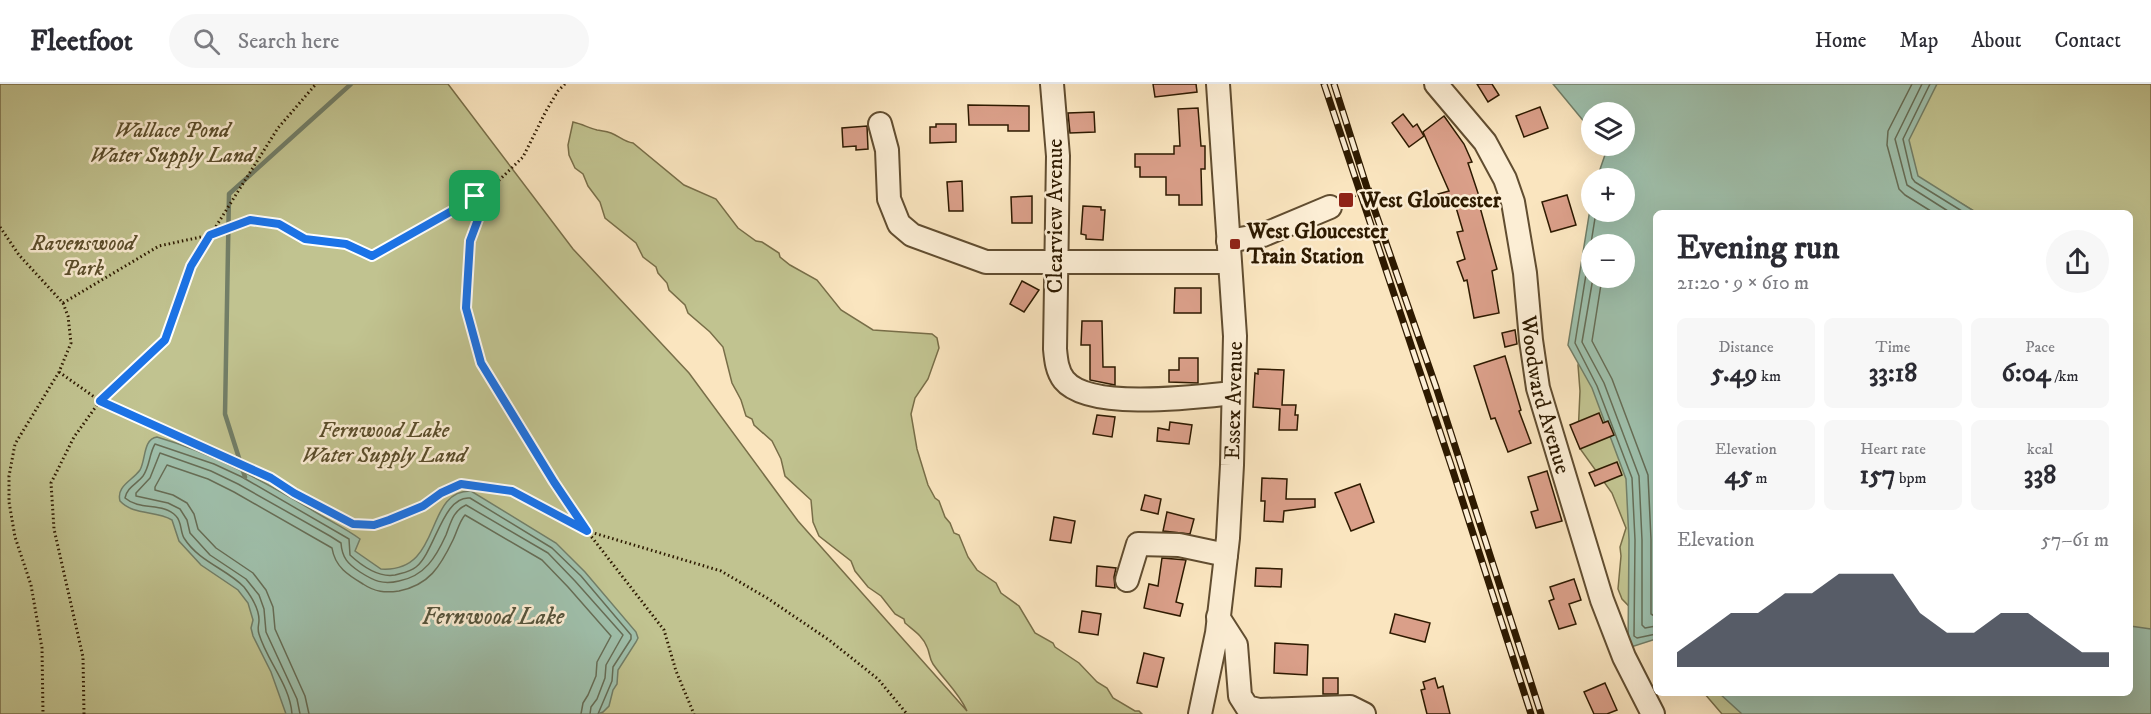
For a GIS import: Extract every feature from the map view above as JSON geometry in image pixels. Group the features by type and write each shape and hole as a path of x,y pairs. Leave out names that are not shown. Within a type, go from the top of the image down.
{"street":[{"name":"Clearview Avenue","path":"1052,84 1058,156 1055,349 1056,364 1064,380 1089,394 1110,398 1165,399 1233,393"},
{"name":"Essex Avenue","path":"1200,714 1217,633 1226,555 1232,465 1235,336 1218,84"},
{"name":"Woodward Avenue","path":"1436,84 1485,142 1505,179 1514,202 1526,273 1531,340 1538,388 1602,600 1624,657 1653,714"},
{"path":"880,124 886,150 889,199 899,224 912,235 986,262 1228,252 1330,207"},
{"path":"1127,580 1138,544 1179,545 1226,555"},
{"path":"1218,617 1236,645 1240,696 1247,707 1258,710 1350,707 1364,714"}],"path":[{"path":"84,714 83,657 54,529 51,483 74,437 100,401 165,340 191,266 278,128 316,84"},
{"path":"63,303 159,246 210,235 250,220 279,224 305,239 346,244 372,256 489,190 523,157 546,111 565,84"},
{"path":"1354,196 1372,189"},
{"path":"489,190 470,241 466,308 481,363 587,531 664,630 676,671 694,714"},
{"path":"0,227 20,255 63,303 68,316 71,343 59,372 15,444 9,476 9,502 15,537 31,585 42,648 43,714"},
{"path":"59,372 100,401 255,470 353,524 374,525 389,520 423,506 441,493 461,484 512,491 587,531 721,571 767,598 829,640 878,679 907,714"}],"green space":[{"name":"Fernwood Lake Water Supply Land","path":"0,84 448,84 573,249 689,373 798,521 967,711 956,692 933,664 920,636 905,623 904,619 895,614 881,596 868,587 855,571 851,561 819,536 813,522 811,500 785,476 781,459 772,441 754,425 752,419 746,416 732,383 723,347 688,313 685,305 669,290 656,267 643,257 636,243 605,218 600,202 588,186 583,174 575,168 569,155 568,145 573,122 609,132 633,143 684,185 716,199 738,228 779,253 780,257 790,265 817,280 841,310 873,330 932,334 937,338 939,348 928,379 915,398 911,414 917,449 928,485 939,501 945,517 954,533 959,535 968,557 977,570 996,583 1001,593 1019,606 1035,633 1053,643 1055,647 1079,663 1097,682 1107,688 1113,698 1142,714 0,714"},
{"path":"1559,84 2151,84 2151,714 1722,714 1707,696 2133,696 2133,210 1972,210 1931,185 1685,210 1653,210 1652,630 1622,599 1618,589 1620,547 1626,528 1612,493 1581,450 1578,436 1580,391 1578,365 1588,338 1618,288 1635,288 1635,234 1624,234 1624,222 1635,222 1635,168 1624,168 1624,156 1635,156 1635,102 1581,103"}],"water":[{"path":"1553,84 1937,84 1909,140 1918,176 1972,210 1653,210 1653,640 1628,648 1629,540 1626,479 1592,388 1568,345 1581,265 1581,288 1635,288 1635,234 1586,234 1588,222 1635,222 1635,168 1600,168 1605,156 1635,156 1635,102 1581,102 1581,118"},
{"name":"Fernwood Lake","path":"157,437 198,451 237,469 342,528 360,539 355,551 381,569 401,567 415,558 425,546 446,503 456,494 471,491 556,543 585,572 636,632 638,638 618,670 617,684 609,706 598,714 286,714 271,672 253,636 251,628 253,620 248,603 238,590 201,565 179,541 172,520 132,509 120,501 120,491 140,470 149,441"},
{"path":"2133,626 2151,629 2151,714 1742,714 1722,696 2133,696"}],"building":[{"path":"1153,84 1196,84 1197,92 1155,97"},
{"path":"1477,84 1492,84 1499,95 1488,102"},
{"path":"968,105 1029,106 1029,131 1008,131 1008,125 969,125"},
{"path":"1540,107 1548,128 1524,137 1516,116"},
{"path":"1198,108 1201,146 1205,146 1205,169 1201,169 1202,205 1179,205 1179,195 1166,195 1166,177 1140,177 1140,167 1135,167 1135,154 1174,154 1174,146 1180,146 1178,109"},
{"path":"1094,112 1095,132 1070,133 1068,113"},
{"path":"1403,114 1413,127 1417,124 1424,136 1409,147 1392,123"},
{"path":"1444,116 1464,144 1472,162 1468,163 1480,199 1478,200 1497,269 1492,271 1499,313 1474,318 1467,280 1464,281 1457,262 1465,259 1457,232 1463,231 1455,204 1443,208 1438,194 1449,191 1423,132"},
{"path":"936,124 956,124 956,142 930,143 930,127 936,127"},
{"path":"867,126 868,149 856,150 856,146 843,147 842,128"},
{"path":"962,181 963,211 949,211 947,182"},
{"path":"1567,195 1576,225 1551,232 1542,202"},
{"path":"1032,196 1032,223 1012,223 1011,197"},
{"path":"1083,206 1101,207 1101,210 1105,210 1103,240 1086,239 1086,235 1081,234"},
{"path":"1022,281 1039,290 1024,312 1010,304"},
{"path":"1175,288 1201,288 1201,313 1174,313"},
{"path":"1082,321 1102,321 1103,367 1115,367 1115,385 1090,380 1090,345 1081,345"},
{"path":"1515,330 1517,344 1505,347 1502,333"},
{"path":"1505,356 1521,410 1519,411 1531,443 1508,452 1495,418 1491,419 1474,366"},
{"path":"1179,358 1198,358 1198,383 1169,382 1169,370 1179,370"},
{"path":"1258,369 1284,370 1282,405 1296,405 1297,430 1279,430 1280,409 1253,407 1255,373 1258,374"},
{"path":"1599,413 1603,423 1608,421 1614,435 1580,449 1570,425"},
{"path":"1097,415 1115,417 1112,437 1093,434"},
{"path":"1170,422 1192,425 1189,444 1157,441 1158,428 1169,430"},
{"path":"1617,462 1622,475 1595,486 1589,473"},
{"path":"1547,471 1562,521 1536,528 1531,512 1538,510 1528,477"},
{"path":"1262,478 1287,479 1286,499 1315,499 1315,507 1284,511 1283,522 1264,521 1265,501 1261,501"},
{"path":"1360,484 1374,522 1351,531 1335,493"},
{"path":"1145,495 1161,499 1158,514 1141,510"},
{"path":"1167,512 1194,519 1190,534 1163,531"},
{"path":"1054,517 1075,521 1071,543 1050,540"},
{"path":"1162,558 1186,560 1176,602 1183,604 1180,616 1144,608 1149,584 1158,586"},
{"path":"1097,566 1116,568 1115,588 1096,586"},
{"path":"1256,568 1282,569 1281,587 1255,586"},
{"path":"1574,579 1581,600 1569,604 1576,624 1559,629 1549,601 1554,599 1550,587"},
{"path":"1082,611 1101,614 1098,635 1079,632"},
{"path":"1395,614 1430,623 1425,642 1390,633"},
{"path":"1275,643 1308,645 1307,675 1274,673"},
{"path":"1144,653 1164,658 1157,687 1137,683"},
{"path":"1323,678 1338,678 1338,694 1323,694"},
{"path":"1435,678 1438,688 1443,686 1450,714 1427,714 1421,690 1425,689 1423,682"},
{"path":"1605,683 1617,710 1607,714 1594,714 1584,692"}],"waterway":[{"path":"245,477 225,414 229,194 351,84"}],"railway":[{"path":"1324,84 1531,714"},
{"path":"1334,84 1368,191 1436,387 1541,714"}],"place":[{"name":"West Gloucester","path":"1346,200"},
{"name":"West Gloucester Train Station","path":"1235,244"}],"route":[{"path":"489,190 470,241 466,308 481,363 587,531 512,491 461,484 441,493 423,506 389,520 374,525 353,524 294,493 271,478 100,401 165,340 191,266 210,235 250,220 279,224 305,239 346,244 372,256 475,196 489,190"}],"park label":[{"name":"Wallace Pond Water Supply Land","path":"172,142"},
{"name":"Ravenswood Park","path":"83,256"}]}
